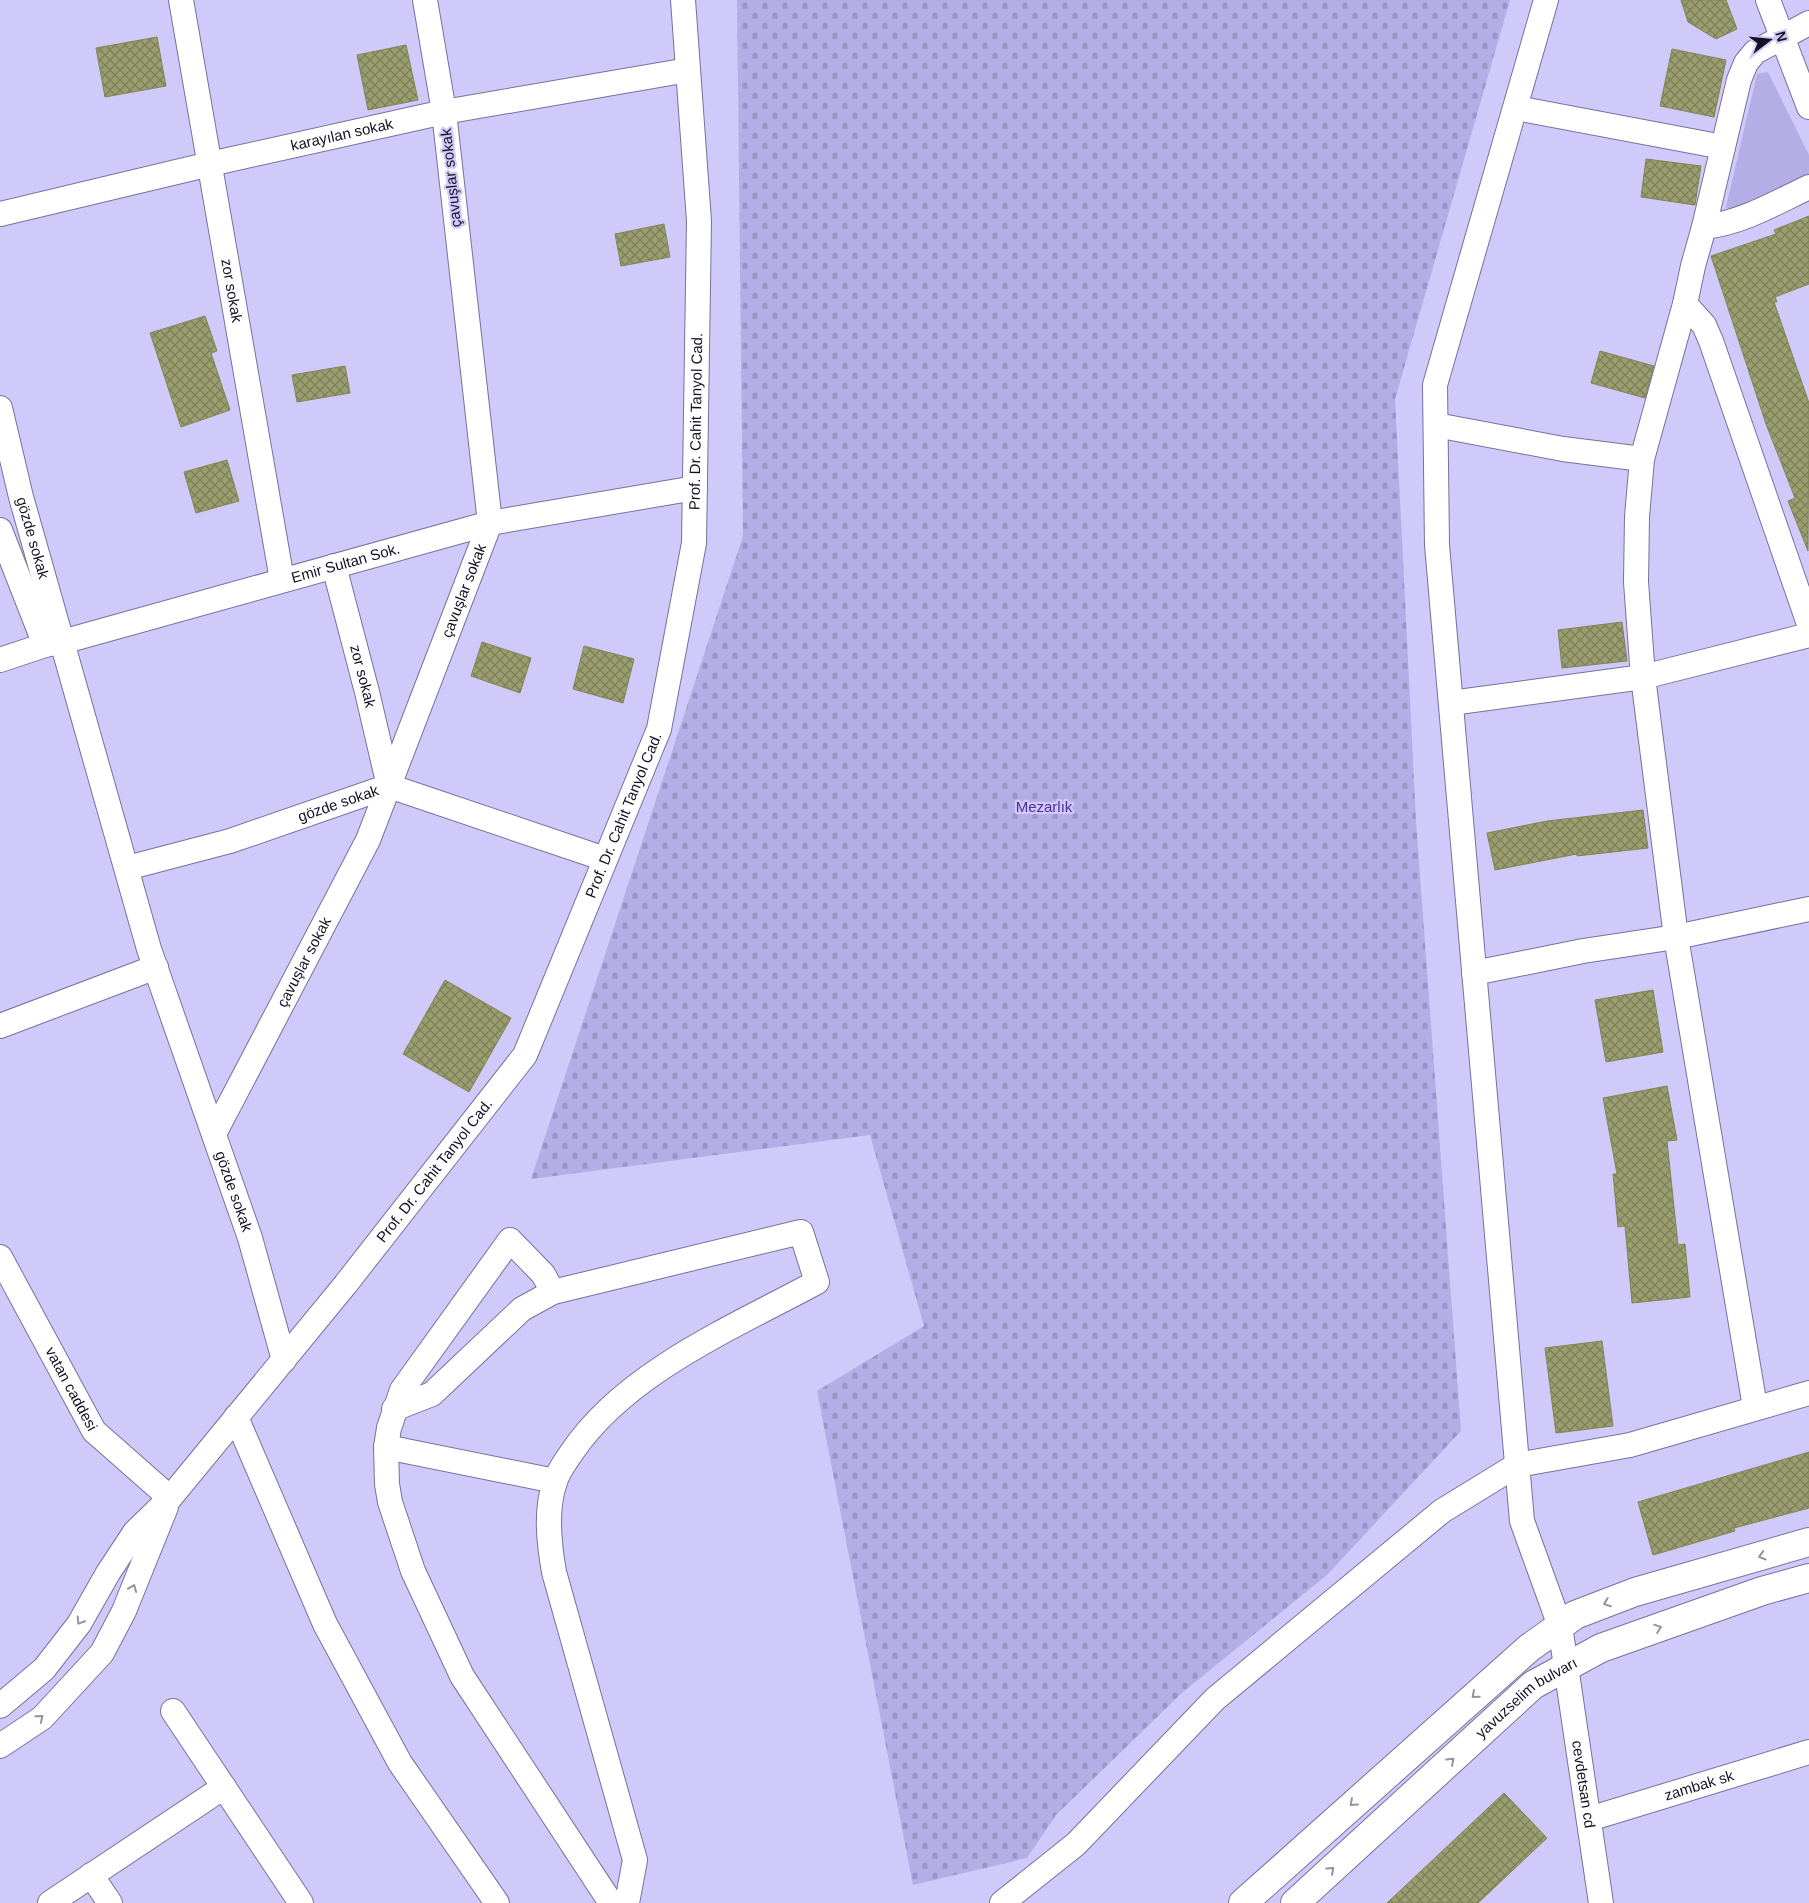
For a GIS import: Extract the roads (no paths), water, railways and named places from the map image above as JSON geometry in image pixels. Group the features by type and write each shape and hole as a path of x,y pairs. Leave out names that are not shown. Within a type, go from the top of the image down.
{"main road":[{"path":"1243,1903 1529,1648 1575,1615 1635,1592 1809,1542"},
{"name":"yavuzselim bulvarı","path":"1295,1903 1533,1685 1601,1648 1762,1591 1809,1578"}],"street":[{"name":"zor sokak","path":"182,0 282,580"},
{"path":"427,11 444,0"},
{"name":"Prof. Dr. Cahit Tanyol Cad.","path":"170,1498 345,1285 524,1055 659,729 694,543 699,222 683,0"},
{"name":"cevdetsan cd","path":"1546,0 1435,385 1437,545 1522,1521 1560,1626 1601,1903"},
{"path":"1768,0 1809,107"},
{"name":"çavuşlar sokak","path":"214,1134 368,840 490,523 444,112 427,11"},
{"path":"1755,1407 1676,937 1643,677 1636,582 1637,517 1642,459 1685,304 1738,80 1746,63 1756,52 1809,23"},
{"name":"karayılan sokak","path":"0,214 210,164 444,112 688,70"},
{"path":"1516,108 1723,147"},
{"path":"1704,227 1723,225 1736,221 1809,187"},
{"path":"1685,304 1704,325 1711,341 1809,624"},
{"name":"gözde sokak","path":"0,408 54,643 156,967 250,1238 284,1360"},
{"path":"1436,425 1563,449 1642,459"},
{"name":"Emir Sultan Sok.","path":"0,660 54,643 490,523 695,488"},
{"name":"gözde sokak","path":"0,530 54,643"},
{"name":"zor sokak","path":"334,566 389,786"},
{"path":"1451,703 1643,677 1809,635"},
{"name":"gözde sokak","path":"126,868 230,841 389,786 605,860"},
{"path":"1474,973 1583,951 1676,937 1809,909"},
{"path":"0,1026 156,967"},
{"path":"394,1408 432,1394 522,1309 553,1292 801,1232 817,1282 682,1355 622,1398 590,1430 570,1456 555,1481 550,1516 551,1554 554,1572 635,1860 627,1903"},
{"path":"553,1292 543,1274 510,1240 402,1390 394,1408 386,1447 385,1466 390,1502 413,1571 462,1676 611,1903"},
{"name":"vatan caddesi","path":"0,1257 94,1431 170,1498"},
{"path":"1002,1903 1076,1844 1215,1699 1442,1511 1517,1465 1630,1445 1755,1407 1809,1393"},
{"path":"236,1417 334,1641 400,1763 497,1903"},
{"path":"386,1447 555,1481"},
{"path":"0,1706 44,1669 79,1624 134,1532 170,1498"},
{"path":"0,1746 42,1718 102,1653 124,1611 170,1498"},
{"path":"173,1711 301,1903"},
{"name":"zambak sk","path":"1590,1819 1809,1752"},
{"path":"50,1903 224,1787"},
{"path":"91,1875 110,1903"}],"park label":[{"name":"Mezarlık","path":"1044,807"}]}
